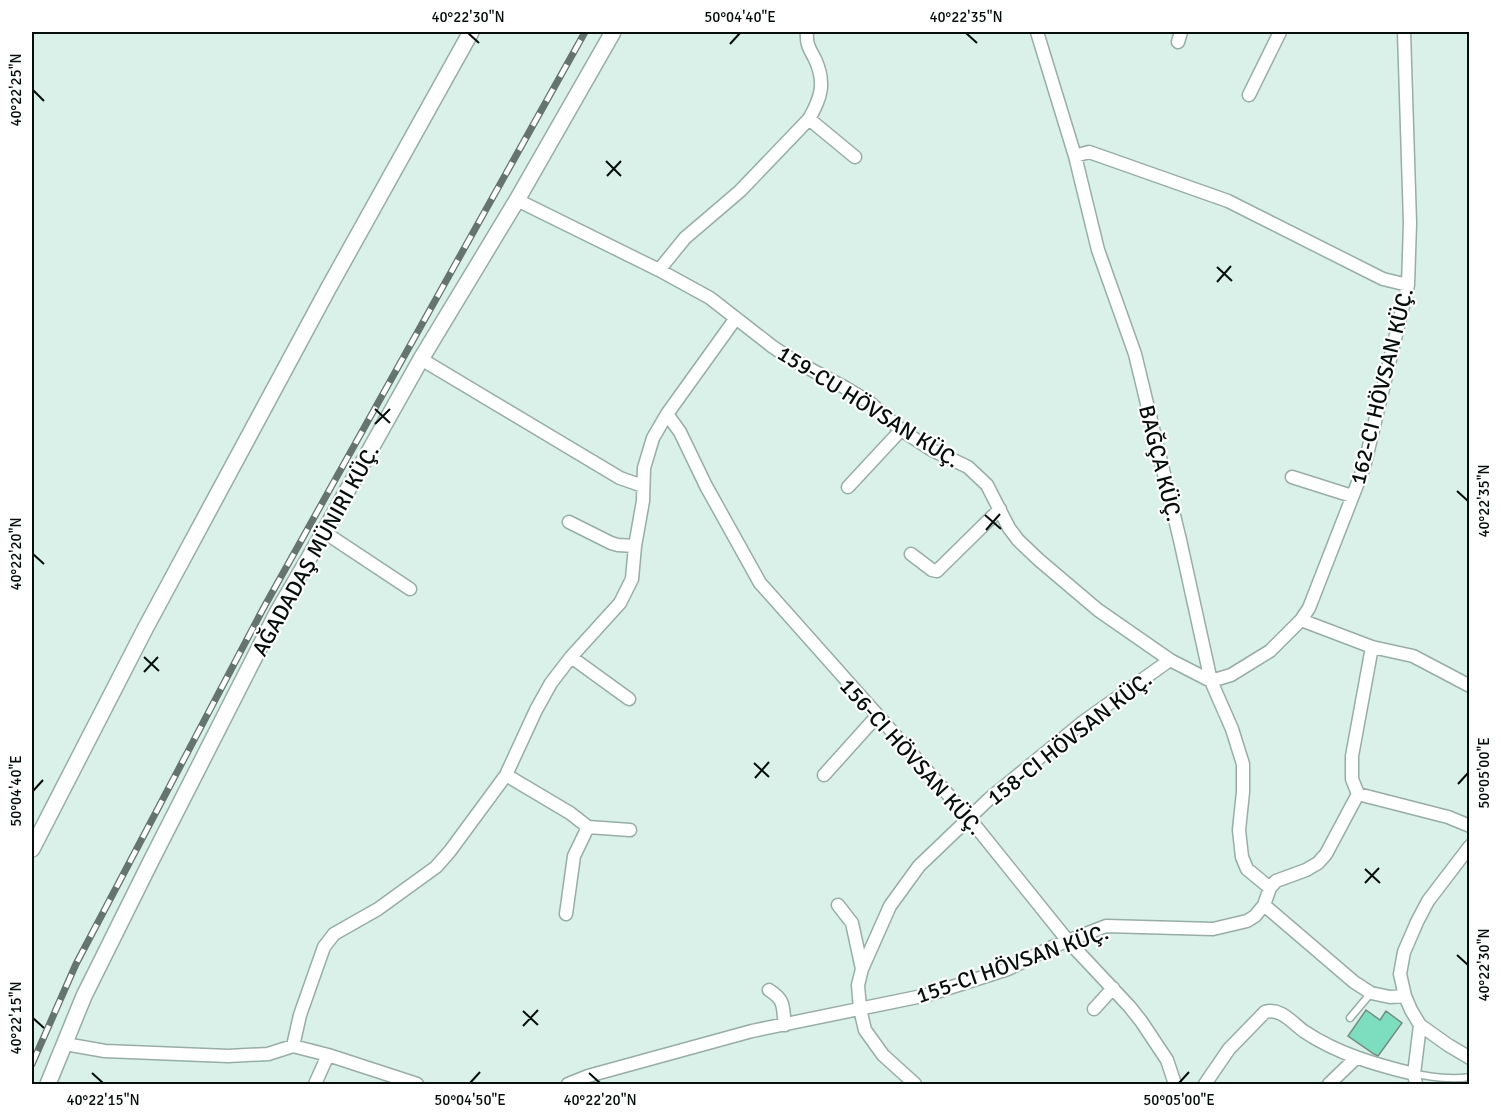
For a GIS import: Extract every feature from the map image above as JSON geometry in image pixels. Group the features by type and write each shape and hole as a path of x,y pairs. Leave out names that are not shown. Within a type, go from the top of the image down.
{"street":[{"path":"32,849 162,598 328,289 471,32"},
{"name":"AĞADADAŞ MÜNIRI KÜÇ.","path":"48,1084 84,996 277,613 420,359 517,200 613,32"},
{"path":"659,270 685,238 740,191 809,119 821,92 821,76 807,42 807,32"},
{"name":"BAĞÇA KÜÇ.","path":"1037,32 1076,156 1098,250 1135,354 1211,681 1232,729 1243,764 1239,830 1242,857 1247,869 1270,888"},
{"path":"1249,95 1280,32"},
{"name":"162-CI HÖVSAN KÜÇ.","path":"1211,681 1231,675 1270,651 1301,620 1309,608 1364,467 1408,285 1410,224 1404,32"},
{"path":"809,119 855,157"},
{"path":"1076,156 1089,153 1228,201 1383,279 1408,285"},
{"name":"159-CU HÖVSAN KÜÇ.","path":"517,200 659,270 710,298 791,359 868,402 901,430 932,450 968,467 987,485 1009,528 1018,540 1039,560 1098,610 1170,660 1211,681"},
{"path":"293,1046 300,1015 324,947 334,934 378,909 436,867 450,851 506,775 550,683 620,603 633,579 634,546 643,501 644,468 653,438 667,414 736,318"},
{"path":"420,359 620,478 643,486"},
{"path":"667,414 680,432 706,486 760,583 969,818 1068,940 1142,1021 1167,1060 1175,1084"},
{"path":"848,487 901,430"},
{"path":"1292,477 1352,496"},
{"path":"911,554 932,570 937,571 1000,509"},
{"path":"569,522 611,543 634,546"},
{"path":"324,532 410,589"},
{"path":"1301,620 1372,647 1413,656 1470,686"},
{"path":"1372,647 1352,756 1352,779 1358,794 1326,854 1318,863 1306,870 1276,881 1270,888 1264,905 1354,982 1371,993 1390,997 1405,996"},
{"path":"571,657 629,699"},
{"name":"158-CI HÖVSAN KÜÇ.","path":"915,1084 883,1055 865,1030 860,1009 858,985 862,969 890,906 919,866 990,799 1083,722 1170,660"},
{"path":"824,775 877,716"},
{"path":"506,775 570,813 588,827 630,830"},
{"path":"1358,794 1448,817 1470,826"},
{"path":"566,914 574,856 588,827"},
{"path":"1470,846 1428,901 1404,952 1400,974 1405,996 1420,1024 1470,1058"},
{"path":"838,905 852,923 862,969"},
{"name":"155-CI HÖVSAN KÜÇ.","path":"568,1084 588,1076 741,1034 927,995 1008,969 1052,947 1106,926 1213,929 1247,921 1255,916 1264,905"},
{"path":"1094,1009 1113,988"},
{"path":"769,990 782,1001 784,1025"},
{"path":"1205,1084 1229,1049 1265,1012 1272,1010 1279,1012 1312,1036 1356,1058 1415,1079 1420,1024"},
{"path":"65,1044 105,1051 228,1056 268,1054 293,1046 328,1054 417,1084"},
{"path":"315,1084 328,1054"},
{"path":"1329,1084 1356,1058"}],"lane":[{"path":"1350,1018 1371,993"},
{"path":"1415,1079 1470,1077"}],"building":[{"path":"1366,1010 1380,1020 1386,1011 1402,1023 1378,1056 1348,1036"}],"railway":[{"path":"32,1064 76,964 263,609 585,32"}]}
